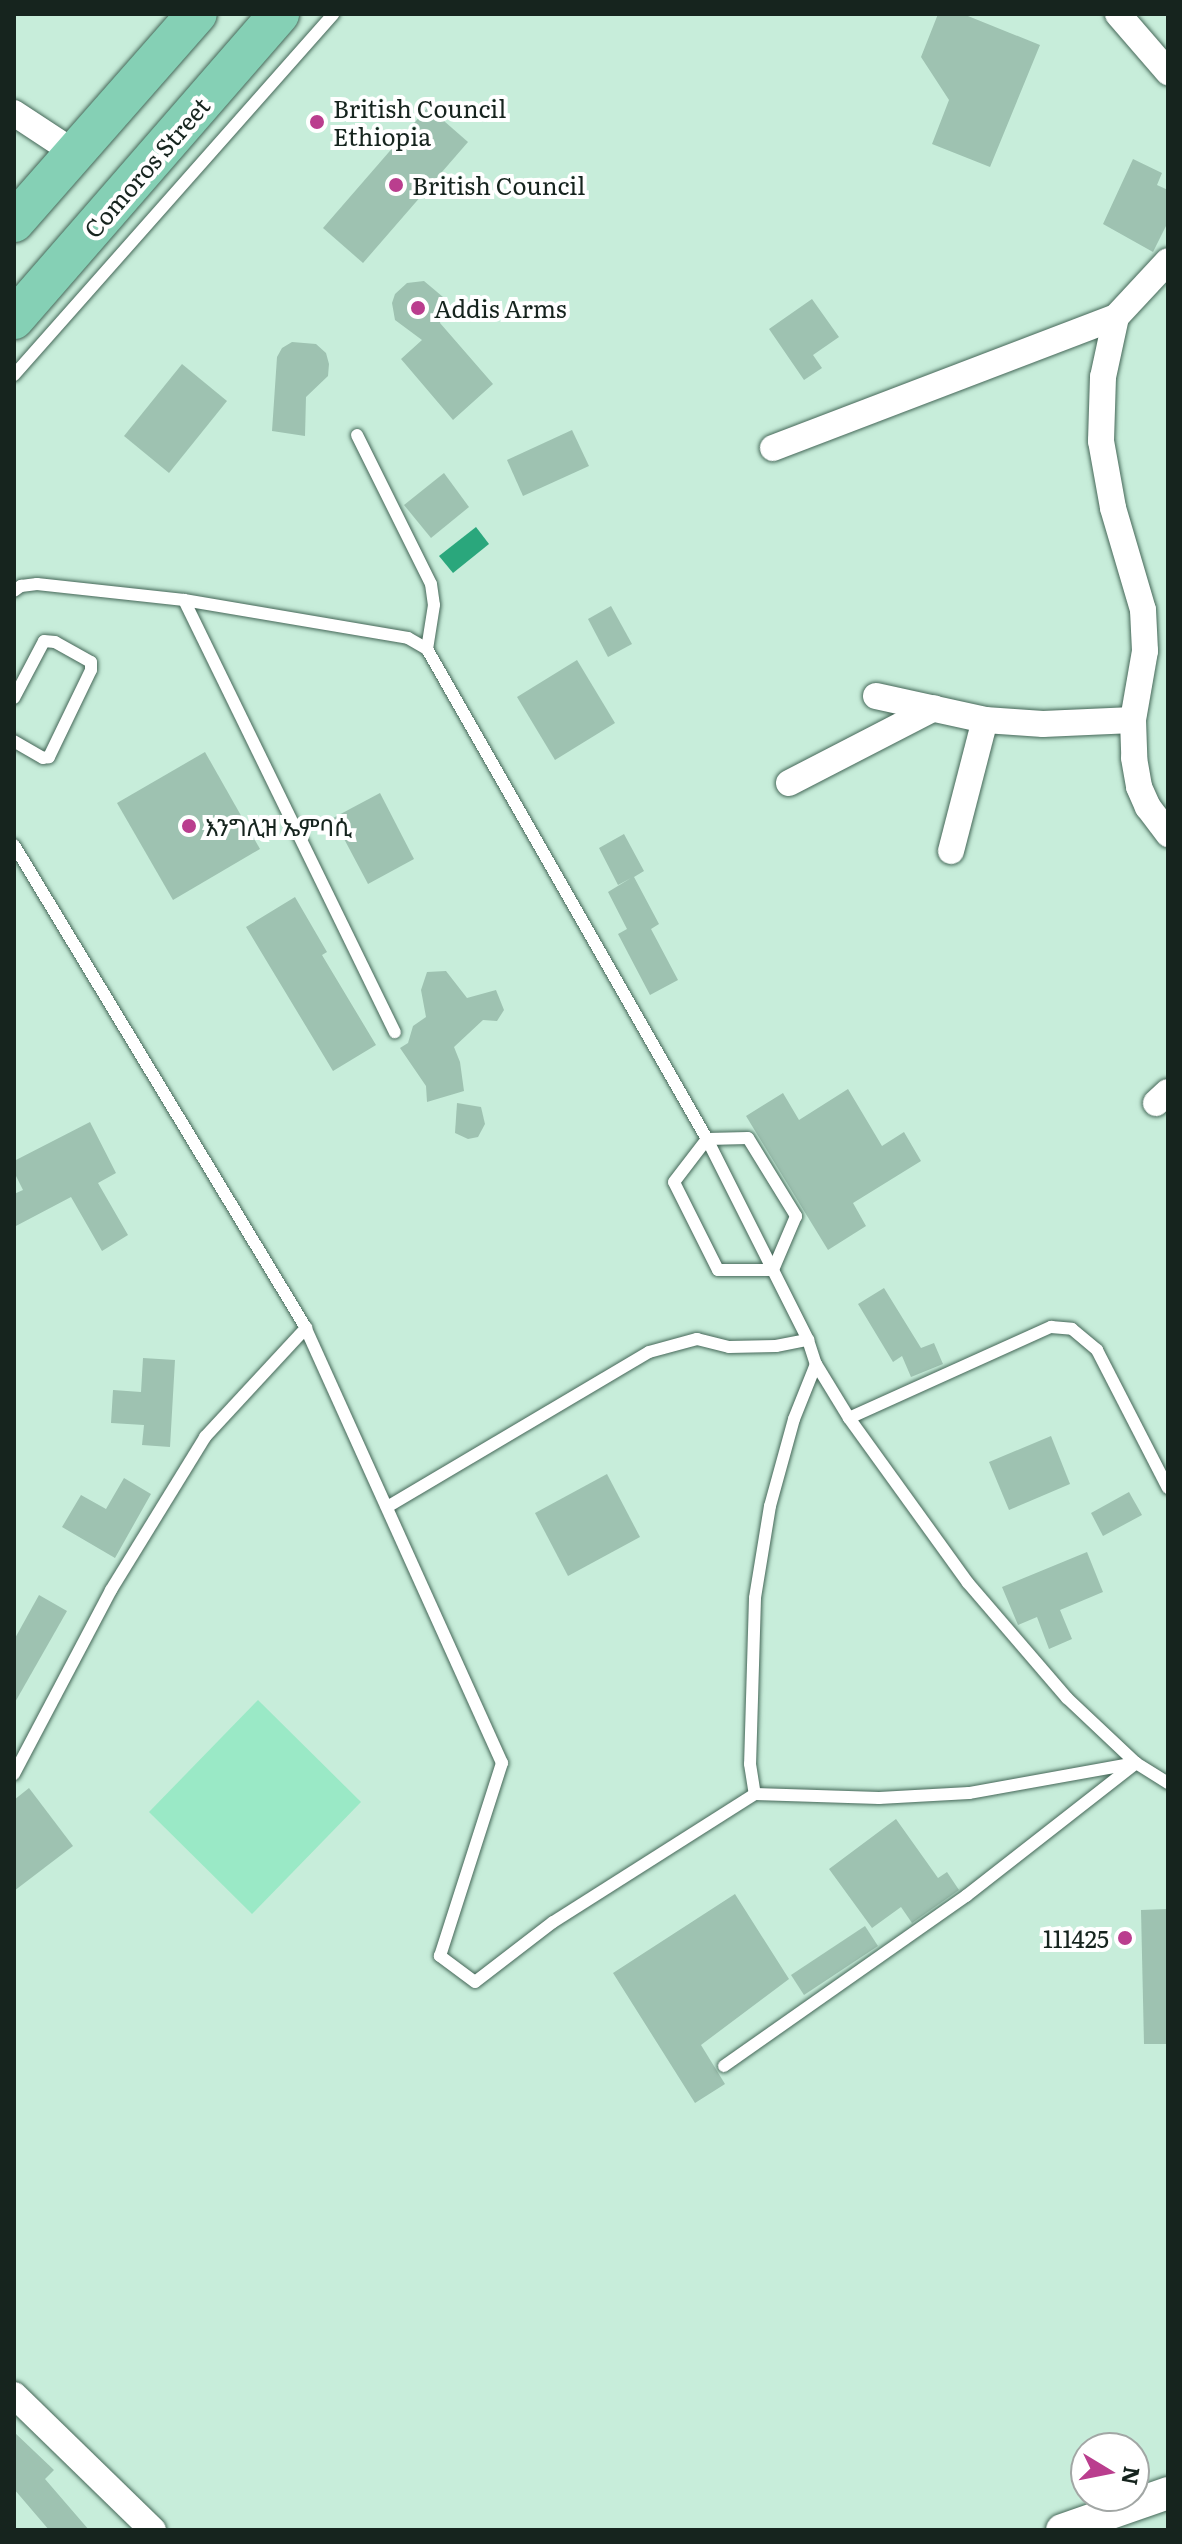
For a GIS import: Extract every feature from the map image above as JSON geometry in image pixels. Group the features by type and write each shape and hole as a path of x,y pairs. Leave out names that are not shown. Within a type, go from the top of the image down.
{"main road":[{"path":"14,222 197,14"},
{"name":"Comoros Street","path":"14,319 279,14"}],"street":[{"path":"1118,14 1168,72"},
{"path":"14,113 75,153"},
{"path":"773,448 1116,317 1167,263"},
{"path":"1116,317 1103,377 1101,441 1113,508 1143,610 1145,651 1133,720 1139,787 1148,807 1168,834"},
{"path":"1143,610 1168,623"},
{"path":"876,696 985,720 1043,724 1133,720"},
{"path":"789,783 934,708"},
{"path":"951,851 985,720"},
{"path":"14,2395 153,2530"},
{"path":"1062,2530 1168,2493"}],"lane":[{"path":"14,375 333,14"},
{"path":"357,435 431,584 434,605 427,649"},
{"path":"14,591 21,586 37,584 184,600 408,638 427,649 707,1139 808,1340 816,1364 849,1418 968,1583 1067,1698 1136,1763 1168,1783"},
{"path":"184,600 395,1032"},
{"path":"14,698 44,641 55,642 91,662 91,670 49,757 43,758 14,741"},
{"path":"14,845 306,1328 502,1763 440,1956 475,1982 553,1922 755,1794 879,1798 969,1793 1136,1763"},
{"path":"707,1139 748,1138 796,1216 773,1270"},
{"path":"707,1139 674,1182 718,1270 773,1270"},
{"path":"849,1418 1051,1327 1072,1329 1097,1350 1168,1488"},
{"path":"14,1774 111,1590 205,1437 306,1328"},
{"path":"387,1507 649,1352 697,1339 729,1347 808,1340"},
{"path":"755,1794 750,1764 755,1598 770,1506 794,1419 816,1364"},
{"path":"724,2066 966,1896 1136,1763"}],"shaded area":[{"path":"476,527 489,544 453,573 439,556"},
{"path":"258,1700 361,1802 252,1914 149,1812"}],"building":[{"path":"938,14 963,14 1040,45 990,167 932,144 949,100 921,57"},
{"name":"British Council","path":"428,107 468,142 363,263 323,228"},
{"path":"1133,159 1162,173 1157,185 1168,190 1168,222 1153,252 1103,224"},
{"path":"424,281 443,297 445,305 440,323 493,384 453,420 401,359 422,340 395,320 392,303 395,294 407,283"},
{"path":"812,299 839,337 813,355 822,368 804,380 769,329"},
{"path":"292,342 316,344 326,353 329,364 328,376 306,397 305,436 272,431 277,357 282,348"},
{"path":"182,364 227,401 169,473 124,436"},
{"path":"572,430 589,466 523,496 507,460"},
{"path":"444,473 469,507 431,538 404,505"},
{"path":"611,606 632,644 608,657 588,619"},
{"path":"577,660 615,723 555,760 517,697"},
{"name":"እንግሊዝ ኤምባሲ","path":"205,752 260,849 173,900 117,803"},
{"path":"380,793 414,859 368,884 333,818"},
{"path":"624,834 644,871 634,877 659,924 651,929 678,980 650,995 618,934 627,929 608,892 631,878 618,885 599,848"},
{"path":"295,897 327,952 322,955 376,1045 333,1071 246,927"},
{"path":"446,971 467,998 496,990 504,1010 497,1021 483,1020 454,1047 460,1062 464,1091 427,1102 426,1086 400,1048 408,1043 413,1026 426,1017 421,990 427,972"},
{"path":"848,1089 882,1146 904,1132 921,1161 853,1203 866,1226 828,1250 746,1116 783,1093 799,1120"},
{"path":"457,1103 481,1107 485,1124 478,1137 468,1139 455,1133"},
{"path":"90,1122 116,1173 98,1183 128,1235 102,1251 71,1197 14,1227 14,1194 23,1190 14,1172 14,1161"},
{"path":"884,1288 921,1348 934,1343 943,1364 911,1377 902,1356 893,1362 858,1304"},
{"path":"143,1358 175,1360 170,1447 142,1445 144,1425 111,1423 113,1390 141,1392"},
{"path":"1051,1436 1070,1484 1009,1510 989,1462"},
{"path":"607,1474 640,1537 568,1576 535,1513"},
{"path":"124,1478 151,1494 115,1558 62,1527 81,1495 106,1509"},
{"path":"1129,1492 1142,1515 1103,1536 1091,1513"},
{"path":"1087,1552 1103,1592 1060,1610 1072,1639 1049,1649 1037,1617 1018,1625 1002,1587"},
{"path":"39,1595 67,1611 14,1704 14,1640"},
{"path":"29,1788 73,1846 14,1891 14,1800"},
{"path":"896,1819 938,1878 947,1872 959,1890 912,1923 901,1907 872,1928 829,1869"},
{"path":"735,1894 789,1979 701,2045 725,2084 695,2103 613,1973"},
{"path":"1168,1909 1168,2044 1144,2044 1141,1910"},
{"path":"865,1926 878,1946 804,1995 791,1975"},
{"path":"14,2432 54,2470 45,2479 89,2530 49,2530 14,2489"}],"place":[{"name":"British Council Ethiopia","path":"317,122"},
{"name":"British Council","path":"396,185"},
{"name":"Addis Arms","path":"418,308"},
{"name":"እንግሊዝ ኤምባሲ","path":"189,826"},
{"name":"111425","path":"1125,1938"}]}
